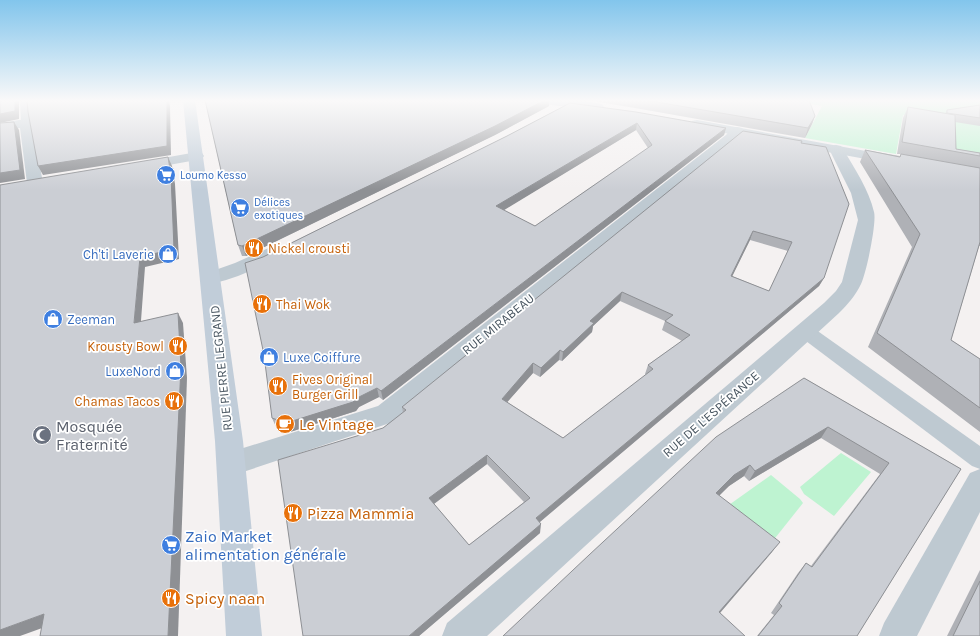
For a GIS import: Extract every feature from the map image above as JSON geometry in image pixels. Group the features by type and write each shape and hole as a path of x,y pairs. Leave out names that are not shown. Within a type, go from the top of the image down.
{"main road":[{"name":"RUE PIERRE LEGRAND","path":"193,130 231,464 244,636"}],"street":[{"path":"26,130 28,184 50,181"},
{"path":"730,130 906,162"},
{"name":"RUE MIRABEAU","path":"231,464 387,414 737,131"},
{"name":"RUE DE L'ESPÉRANCE","path":"460,636 805,331 849,289 867,220 863,202 836,149"},
{"path":"126,168 197,156"},
{"path":"211,278 242,268 285,246"},
{"path":"805,331 980,458"},
{"path":"897,636 980,482"}],"green space":[{"path":"809,130 900,130 896,154 805,138"},
{"path":"930,130 980,130 980,169"},
{"path":"841,453 871,472 834,516 804,494 800,487"},
{"path":"771,475 803,503 772,542 726,507"}],"building":[{"path":"0,130 15,130 20,170 0,173"},
{"path":"31,130 167,130 167,146 38,166"},
{"path":"212,130 487,130 242,246 238,245"},
{"path":"519,130 626,130 496,206 535,226 652,145 642,130 724,130 381,391 377,388 357,398 353,402 286,423 272,418 264,355 245,263 263,257"},
{"path":"904,130 955,130 956,149 980,153 980,156 902,142"},
{"path":"743,131 802,141 801,143 826,147 849,204 824,278 536,518 541,524 409,636 303,636 278,460 383,428 406,410 402,407","holes":["753,231 792,242 769,291 731,276","622,292 673,315 665,321 690,335 648,365 653,369 563,438 502,399 533,363 541,368 560,350 563,352 594,323 590,321","487,455 530,498 469,545 429,498"]},
{"path":"865,150 900,157 901,154 980,168 980,242 951,340 980,359 980,408 877,333 920,234"},
{"path":"168,157 171,175 174,249 140,257 134,323 178,313 181,367 168,636 40,636 44,614 0,630 0,185"},
{"path":"804,378 961,469 857,636 758,636 782,606 779,603 806,563 812,567 889,463 828,427 755,471 750,465 734,475 716,493 780,542 719,612 745,636 503,636 716,437"},
{"path":"980,581 980,636 953,636"}],"place":[{"name":"Loumo Kesso","path":"166,175"},
{"name":"Délices exotiques","path":"240,208"},
{"name":"Nickel crousti","path":"254,248"},
{"name":"Ch'ti Laverie","path":"168,254"},
{"name":"Thai Wok","path":"262,304"},
{"name":"Zeeman","path":"53,319"},
{"name":"Krousty Bowl","path":"178,346"},
{"name":"Luxe Coiffure","path":"269,357"},
{"name":"LuxeNord","path":"175,371"},
{"name":"Fives Original Burger Grill","path":"278,386"},
{"name":"Chamas Tacos","path":"174,401"},
{"name":"Le Vintage","path":"285,424"},
{"name":"Mosquée Fraternité","path":"42,435"},
{"name":"Pizza Mammia","path":"293,513"},
{"name":"Zaio Market alimentation générale","path":"171,545"},
{"name":"Spicy naan","path":"171,598"}]}
